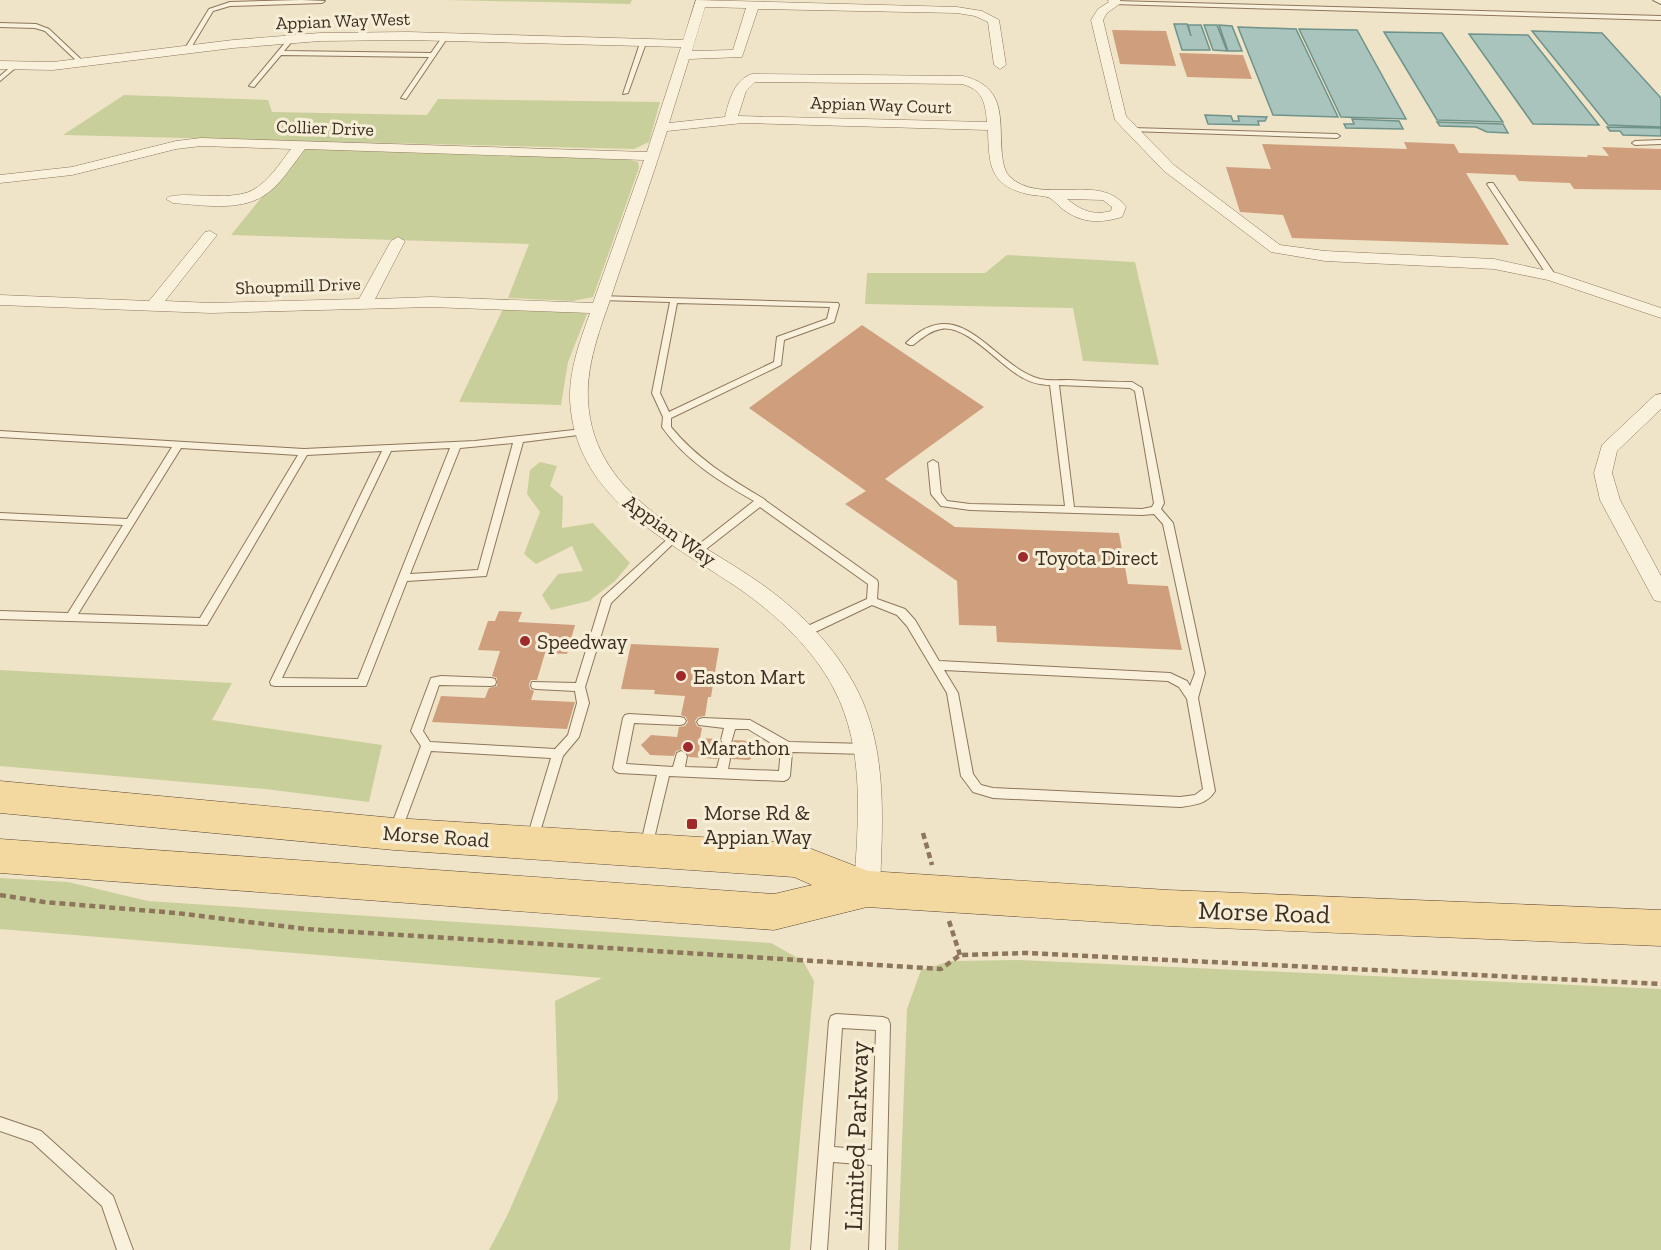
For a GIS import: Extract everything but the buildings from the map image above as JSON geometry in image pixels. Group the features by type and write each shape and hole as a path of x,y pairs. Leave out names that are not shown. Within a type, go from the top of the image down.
{"main road":[{"name":"Morse Road","path":"0,798 394,834 796,860 867,890"},
{"name":"Morse Road","path":"0,856 774,912 867,890 1168,908 1661,928"}],"street":[{"path":"1115,1 1102,11 1098,20 1120,117 1169,168 1276,249 1325,256 1494,264 1552,276 1660,313"},
{"path":"701,2 753,6 957,9 978,13 993,20 1000,65"},
{"name":"Appian Way","path":"701,2 662,128 600,303 578,379 577,405 583,432 593,458 609,485 632,508 674,538 752,587 805,632 843,684 860,724 866,749 870,830 867,890"},
{"name":"Appian Way West","path":"0,65 52,66 320,37 643,43 687,50 738,54 753,6"},
{"path":"730,121 740,88 744,82 752,78 963,80 985,88 991,98 997,167 1001,174 1017,186 1054,195"},
{"name":"Appian Way Court","path":"662,128 743,119 994,126"},
{"name":"Collier Drive","path":"0,179 72,171 177,145 201,142 652,156"},
{"path":"173,199 227,201 257,194 301,145"},
{"path":"153,306 210,235"},
{"path":"365,303 398,241"},
{"name":"Shoupmill Drive","path":"0,300 211,308 431,302 600,303"},
{"path":"1661,399 1608,449 1603,473 1610,500 1661,595"}],"lane":[{"path":"1310,0 1315,7"},
{"path":"1656,0 1661,2"},
{"path":"187,50 211,10 230,4 322,1"},
{"path":"1115,1 1661,18"},
{"path":"0,25 36,26 46,30 82,63"},
{"path":"404,98 445,38"},
{"path":"252,86 291,39"},
{"path":"625,93 643,43"},
{"path":"280,53 433,55"},
{"path":"0,79 16,65"},
{"path":"1132,130 1337,136"},
{"path":"1635,143 1661,142"},
{"path":"1491,184 1552,276"},
{"path":"674,300 656,393 668,417 666,427 684,451 706,469 760,502 873,583 872,602"},
{"path":"600,303 674,300 835,305 831,320 780,339 778,363 668,417"},
{"path":"910,343 927,331 943,326 963,330 1025,376 1041,382 1132,385 1139,390 1159,503 1156,510"},
{"path":"1054,383 1070,510"},
{"path":"0,434 304,452 456,445 583,432"},
{"path":"404,578 482,573 519,439"},
{"path":"70,617 179,444"},
{"path":"388,448 275,682 362,683 456,445"},
{"path":"0,615 203,622 304,452"},
{"path":"933,463 936,494 945,504 1070,510 1142,512 1156,510"},
{"path":"697,552 760,502"},
{"path":"1156,510 1167,523 1200,673 1192,698"},
{"path":"0,516 130,522"},
{"path":"531,843 558,754 573,737 583,703 580,687 606,601 674,538"},
{"path":"805,632 872,602 901,612 952,693 967,776 977,789 993,793 1180,802 1198,800 1209,791 1192,698 1182,684 1170,677 936,665"},
{"path":"427,746 417,730 435,681 491,682"},
{"path":"536,685 580,687"},
{"path":"680,721 629,718 619,768 784,776 787,747"},
{"path":"703,722 750,725 787,747 866,749"},
{"path":"727,740 730,724"},
{"path":"427,746 558,754"},
{"path":"394,834 427,746"},
{"path":"678,771 681,756"},
{"path":"722,773 724,759"},
{"path":"645,850 664,771"},
{"name":"Limited Parkway","path":"826,1154 836,1021 883,1024 877,1250"},
{"path":"0,1124 36,1136 108,1201 125,1250"},
{"path":"819,1250 826,1154 880,1158"}],"path":[{"path":"0,895 44,902 176,913 306,929 941,969 960,955 1026,952 1661,984"}],"green space":[{"path":"446,0 632,0 630,4"},
{"path":"124,95 268,100 272,112 427,115 438,99 660,102 649,142 634,149 63,135"},
{"path":"302,148 629,160 638,162 639,168 593,297 573,301 508,298 529,244 231,235"},
{"path":"1007,255 1135,262 1159,365 1083,361 1073,308 865,304 867,273 985,273"},
{"path":"503,309 575,311 587,314 568,362 561,405 459,402"},
{"path":"540,462 557,466 550,486 563,497 562,528 593,523 630,563 615,581 589,601 551,610 542,595 558,574 583,571 572,546 536,564 524,554 540,512 527,494 530,470"},
{"path":"0,670 232,683 212,720 382,745 369,802 265,789 0,766"},
{"path":"0,878 68,882 148,901 771,943 803,961 814,981 790,1250 489,1250 507,1216 558,1099 555,1001 602,978 0,929"},
{"path":"1019,960 1661,989 1661,1250 898,1250 907,1009 921,970 951,961"}],"water":[{"path":"1174,24 1187,24 1191,36 1188,25 1201,25 1210,50 1182,50"},
{"path":"1204,25 1217,25 1227,51 1213,50"},
{"path":"1219,25 1232,26 1242,51 1228,51"},
{"path":"1238,27 1296,29 1338,117 1273,115"},
{"path":"1299,29 1357,30 1406,119 1341,117"},
{"path":"1532,31 1602,33 1661,98 1661,127 1608,125"},
{"path":"1384,32 1442,33 1503,122 1437,120"},
{"path":"1469,34 1528,35 1599,125 1533,124"},
{"path":"1205,115 1231,116 1233,121 1239,121 1238,116 1267,117 1265,121 1258,121 1259,125 1208,124"},
{"path":"1352,119 1399,121 1403,129 1346,128 1344,124 1354,124"},
{"path":"1437,122 1503,124 1508,133 1487,132 1476,127 1440,126"},
{"path":"1607,127 1661,128 1661,136 1623,135 1620,131 1610,131"}],"place":[{"name":"Toyota Direct","path":"1023,557"},
{"name":"Speedway","path":"525,641"},
{"name":"Easton Mart","path":"681,676"},
{"name":"Marathon","path":"688,747"},
{"name":"Morse Rd & Appian Way","path":"692,824"}]}
